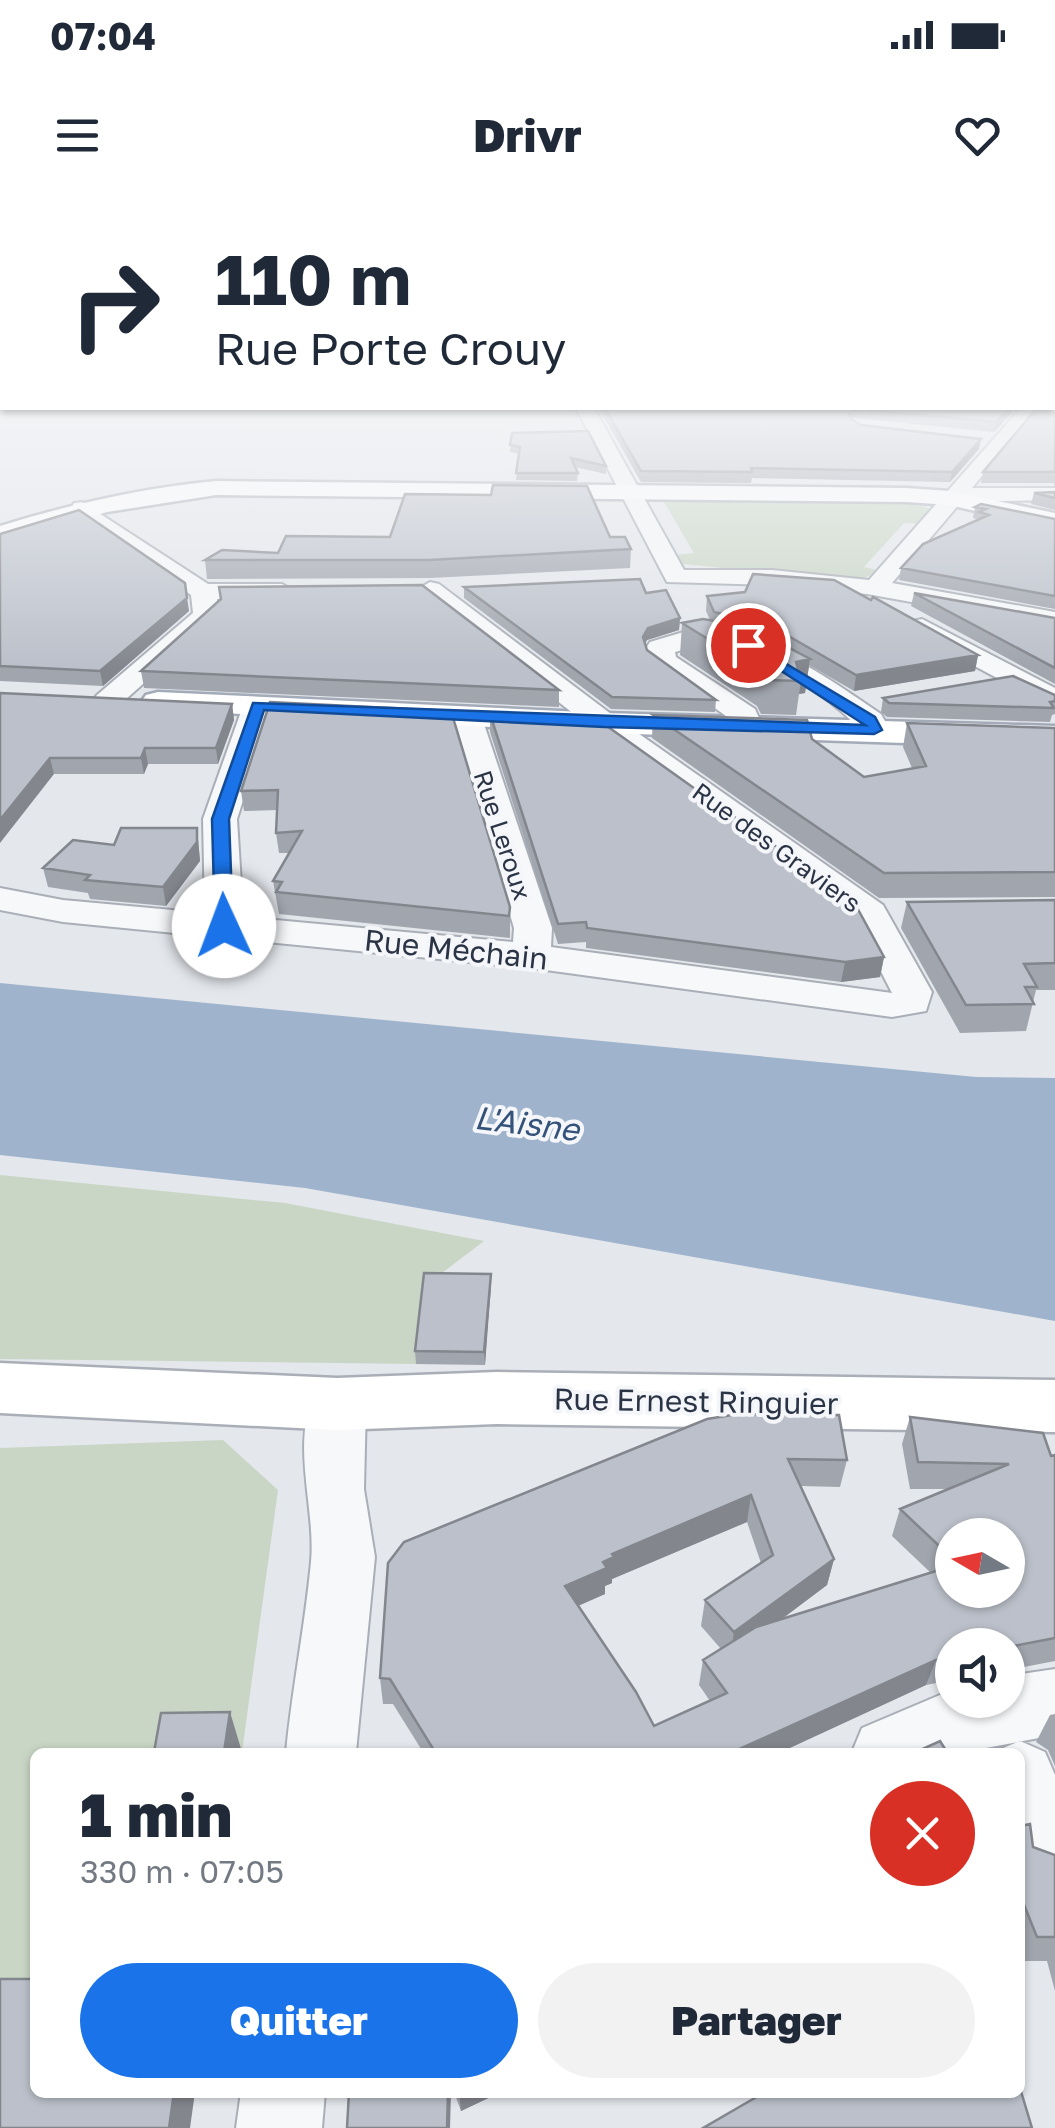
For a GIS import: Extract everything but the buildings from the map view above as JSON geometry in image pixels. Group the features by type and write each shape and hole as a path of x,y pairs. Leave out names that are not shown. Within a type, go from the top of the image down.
{"main road":[{"path":"0,534 82,508 150,494 216,488 949,498 1055,521"},
{"path":"92,700 748,727 878,714 1055,737"},
{"path":"0,1388 224,1401"},
{"name":"Rue Ernest Ringuier","path":"224,1401 336,1404 497,1398 1055,1406"},
{"path":"0,1419 224,1401"}],"street":[{"path":"628,487 676,577 699,637"},
{"path":"868,586 942,511 957,487"},
{"path":"949,498 968,494 1055,494"},
{"path":"82,508 203,592 298,591"},
{"path":"644,578 721,575 868,586 1055,620"},
{"path":"868,586 874,601 1055,700"},
{"name":"Rue des Graviers","path":"469,587 421,589 604,723 888,913 912,992 911,1002"},
{"path":"92,700 206,615 203,592"},
{"path":"748,727 744,716 659,654 660,648 699,637 748,645 846,704 878,714"},
{"path":"972,684 1014,677"},
{"path":"224,926 220,819 258,706"},
{"name":"Rue Leroux","path":"466,715 533,928 531,956"},
{"name":"Rue Méchain","path":"0,899 63,911 531,956 892,1005 911,1002"},
{"path":"321,1748 343,1557 334,1489 336,1404"},
{"path":"896,1748 972,1715 1020,1722"},
{"path":"1025,1790 1046,1842"},
{"path":"279,2128 282,2098"}],"green space":[{"path":"892,496 933,510 921,524 904,523 864,567 881,571 856,581 683,564 676,555 694,553 664,502 646,499"},
{"path":"0,1175 285,1203 484,1241 425,1286 416,1364 0,1359"},
{"path":"223,1440 278,1490 243,1748 30,1748 30,2013 0,2009 0,1448"}],"water":[{"name":"L'Aisne","path":"0,983 976,1077 1055,1078 1055,1321 305,1188 0,1155"}],"route":[{"path":"224,926 220,819 258,706 604,723 874,730 870,720 748,645"}]}
